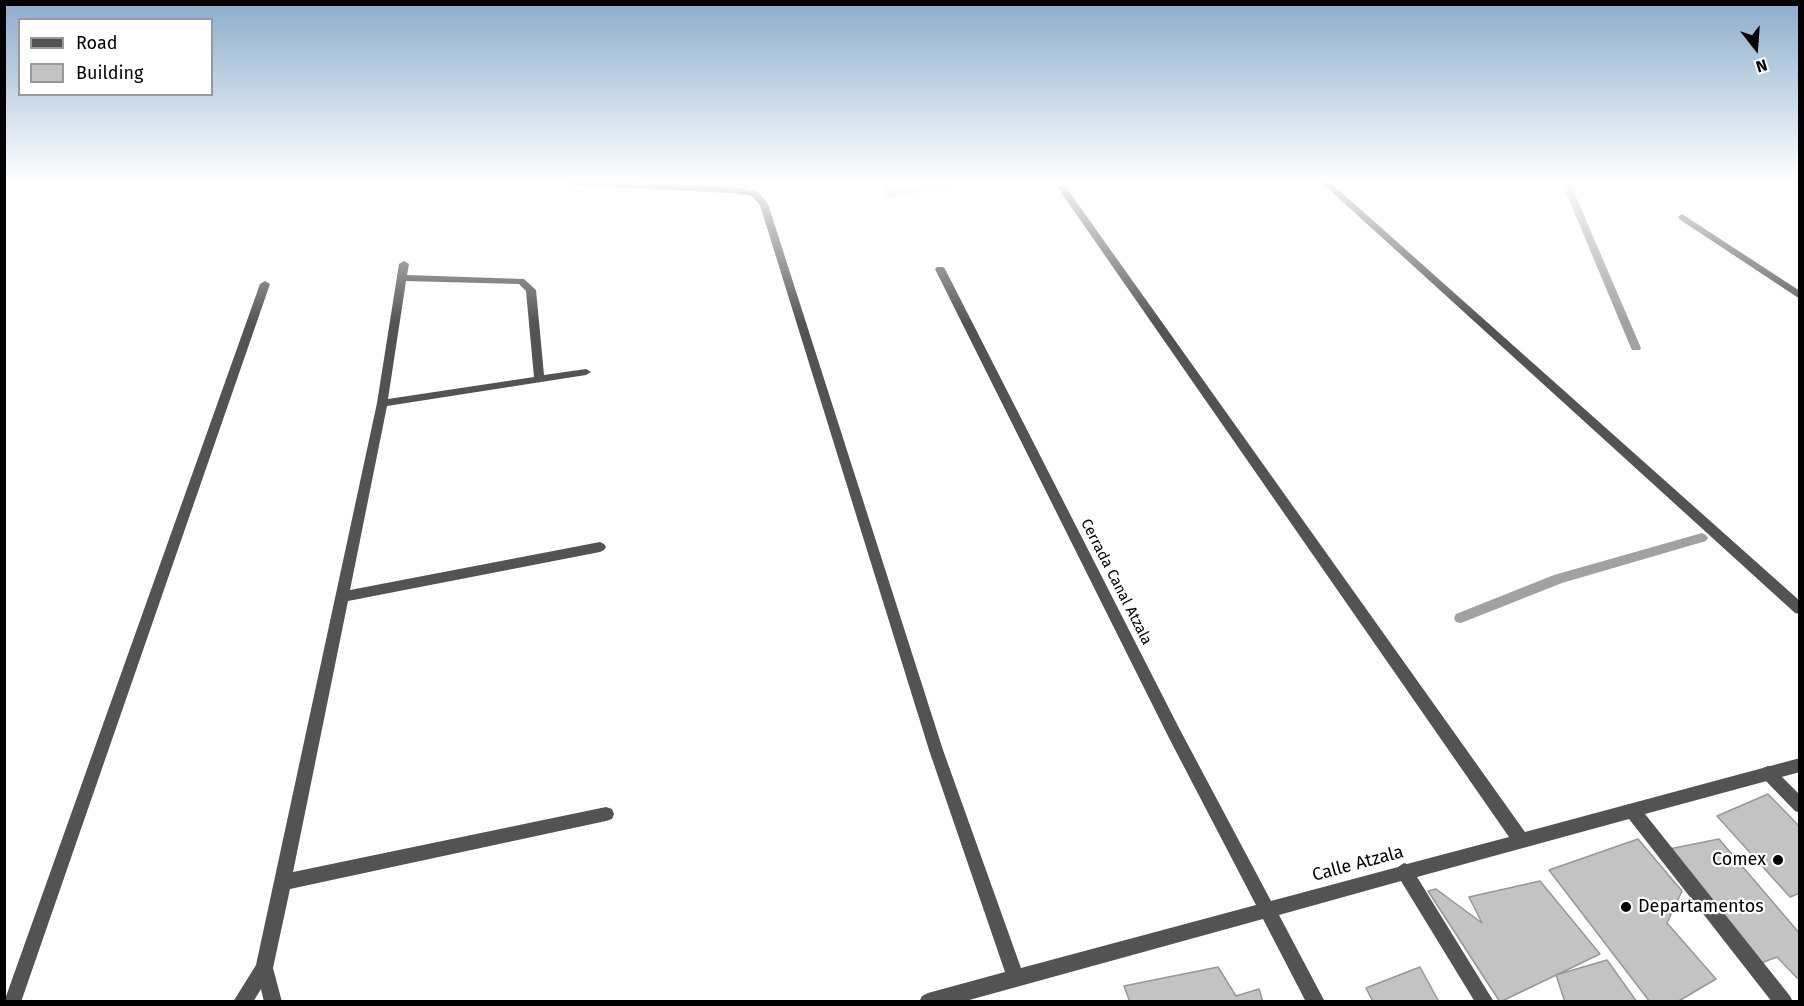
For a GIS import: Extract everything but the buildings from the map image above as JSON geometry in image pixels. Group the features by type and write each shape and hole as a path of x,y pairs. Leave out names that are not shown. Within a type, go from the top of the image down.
{"street":[{"path":"772,230 936,750 1015,977"},
{"path":"1092,230 1521,840"},
{"path":"1378,230 1800,609"},
{"path":"1701,230 1800,296"},
{"name":"Cerrada Canal Atzala","path":"940,268 1174,733 1316,1002"},
{"path":"242,1002 264,968 382,403 404,271 521,281 531,290 539,379"},
{"path":"12,1002 265,284"},
{"path":"382,403 586,372"},
{"path":"342,597 600,547"},
{"name":"Calle Atzala","path":"928,1002 950,999 1015,977 1800,765"},
{"path":"1768,773 1800,806"},
{"path":"1632,810 1784,1002"},
{"path":"283,882 606,813"},
{"path":"1404,872 1485,1002"},
{"path":"264,968 273,1002"}],"waterway":[{"path":"1586,230 1636,348"},
{"path":"1461,618 1559,579 1702,538"}],"place":[{"name":"Comex","path":"1778,860"},
{"name":"Departamentos","path":"1626,907"}]}
